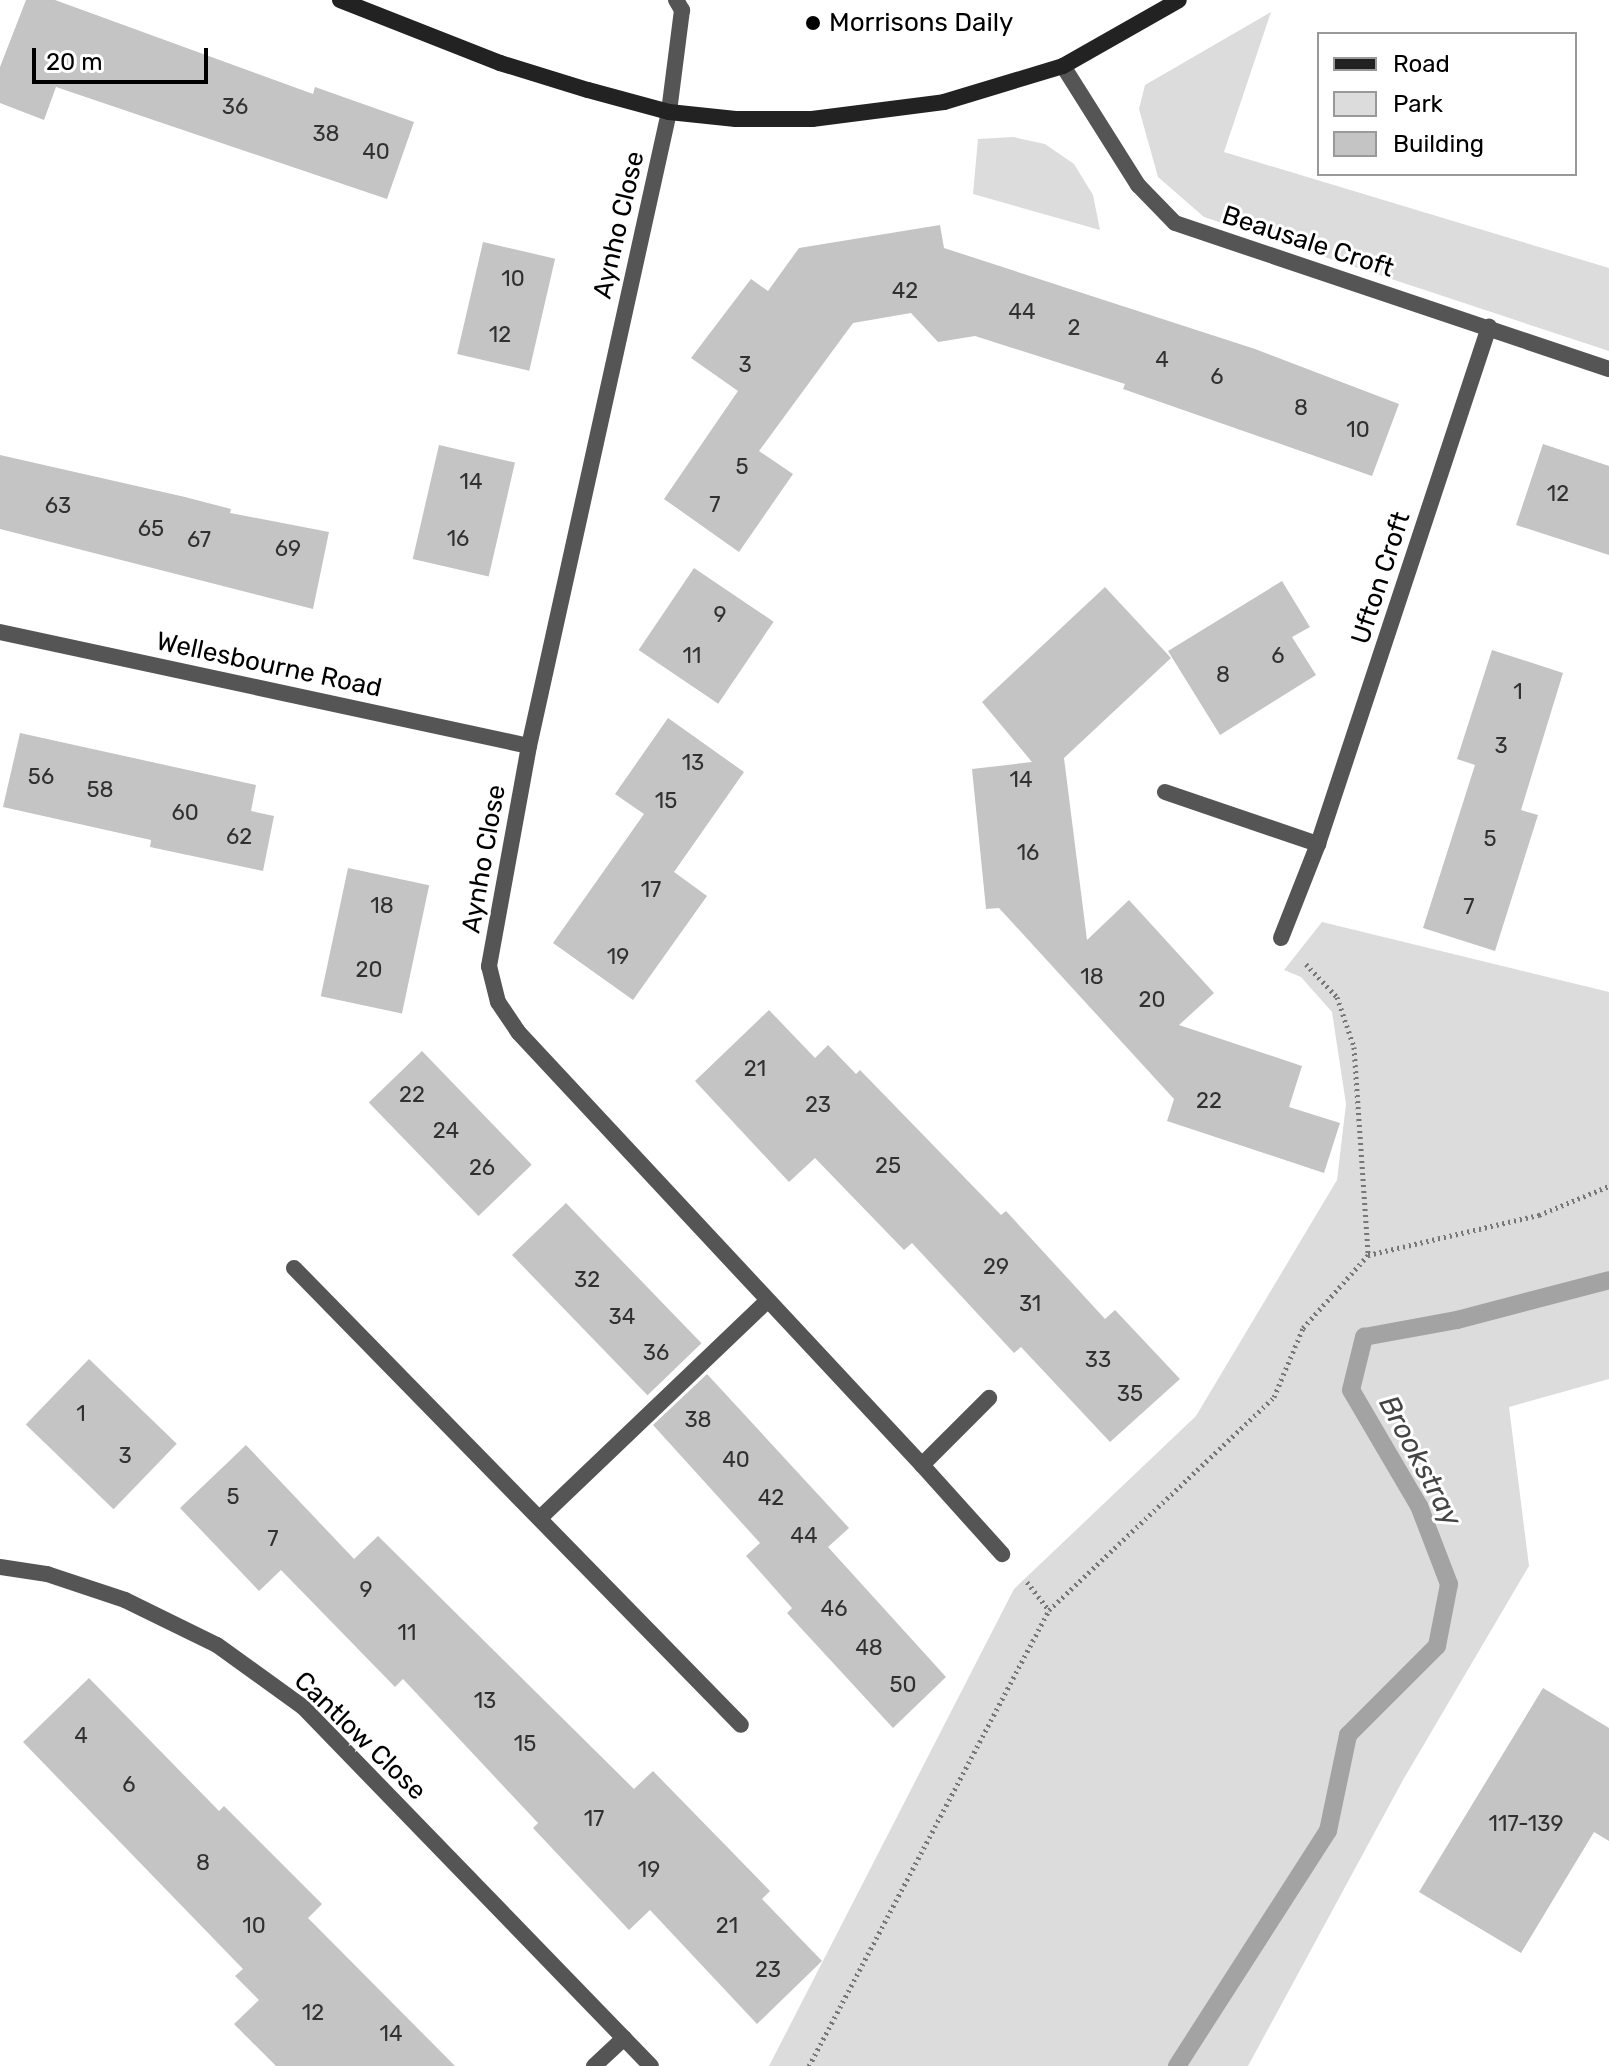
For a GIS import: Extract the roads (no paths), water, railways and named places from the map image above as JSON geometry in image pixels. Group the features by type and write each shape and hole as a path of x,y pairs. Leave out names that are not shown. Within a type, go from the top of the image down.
{"street":[{"path":"340,0 500,63 669,112 736,119 839,116 944,102 1063,66 1179,0"},
{"name":"Aynho Close","path":"676,0 682,10 669,112 529,746 489,966 498,1002 519,1033 1002,1554"},
{"name":"Beausale Croft","path":"1063,66 1138,185 1175,223 1609,369"},
{"name":"Ufton Croft","path":"1281,938 1318,844 1489,327"},
{"name":"Wellesbourne Road","path":"0,632 529,746"},
{"path":"1165,792 1318,844"},
{"path":"294,1268 741,1725"},
{"path":"540,1518 767,1301"},
{"path":"922,1465 989,1398"},
{"name":"Cantlow Close","path":"0,1567 47,1574 125,1600 217,1645 303,1707 651,2066"},
{"path":"594,2066 624,2038"}],"waterway":[{"name":"Brookstray","path":"1177,2066 1328,1831 1348,1735 1437,1646 1449,1584 1419,1506 1351,1390 1364,1337 1457,1320 1609,1280"}],"place":[{"name":"Morrisons Daily","path":"813,23"}]}
